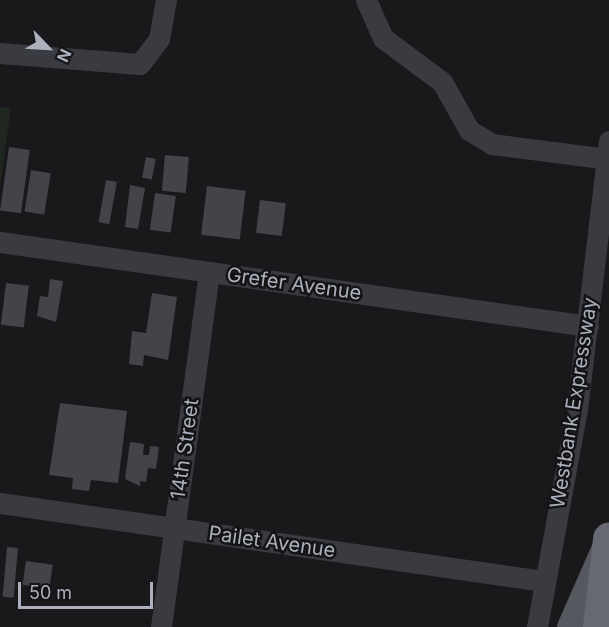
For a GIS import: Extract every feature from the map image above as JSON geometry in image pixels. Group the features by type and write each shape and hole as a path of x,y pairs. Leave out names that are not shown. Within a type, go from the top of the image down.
{"highway":[{"path":"599,627 609,538"}],"main road":[{"path":"570,627 609,538"}],"street":[{"path":"0,53 140,64 159,39 166,0"},
{"path":"370,2 387,43 427,67 442,82 470,130 477,135 492,144 608,150"},
{"name":"Westbank Expressway","path":"537,627 577,409 608,150"},
{"name":"Grefer Avenue","path":"0,242 588,326"},
{"name":"14th Street","path":"162,627 209,272"},
{"name":"Pailet Avenue","path":"0,503 544,581"}],"shaded area":[{"path":"0,107 11,108 0,186"}],"building":[{"path":"9,147 30,150 21,213 0,210"},
{"path":"165,155 189,157 186,193 162,191"},
{"path":"146,157 156,159 152,180 142,178"},
{"path":"31,170 51,173 44,215 24,211"},
{"path":"106,180 117,182 109,224 99,222"},
{"path":"130,185 145,188 138,229 125,227"},
{"path":"207,186 246,191 240,239 201,235"},
{"path":"155,193 176,196 171,233 150,230"},
{"path":"260,200 286,203 282,236 256,233"},
{"path":"50,279 63,281 56,322 37,316 40,296 48,297"},
{"path":"6,283 29,286 24,327 1,325"},
{"path":"152,293 177,297 168,360 144,355 143,366 129,364 132,331 146,333"},
{"path":"60,403 127,411 118,483 91,480 89,491 72,489 73,478 49,475"},
{"path":"130,442 144,444 143,455 149,455 150,446 159,447 156,469 148,468 146,482 140,481 140,486 125,479"},
{"path":"7,547 18,548 14,598 3,597"},
{"path":"26,561 53,565 49,589 23,585"}]}
